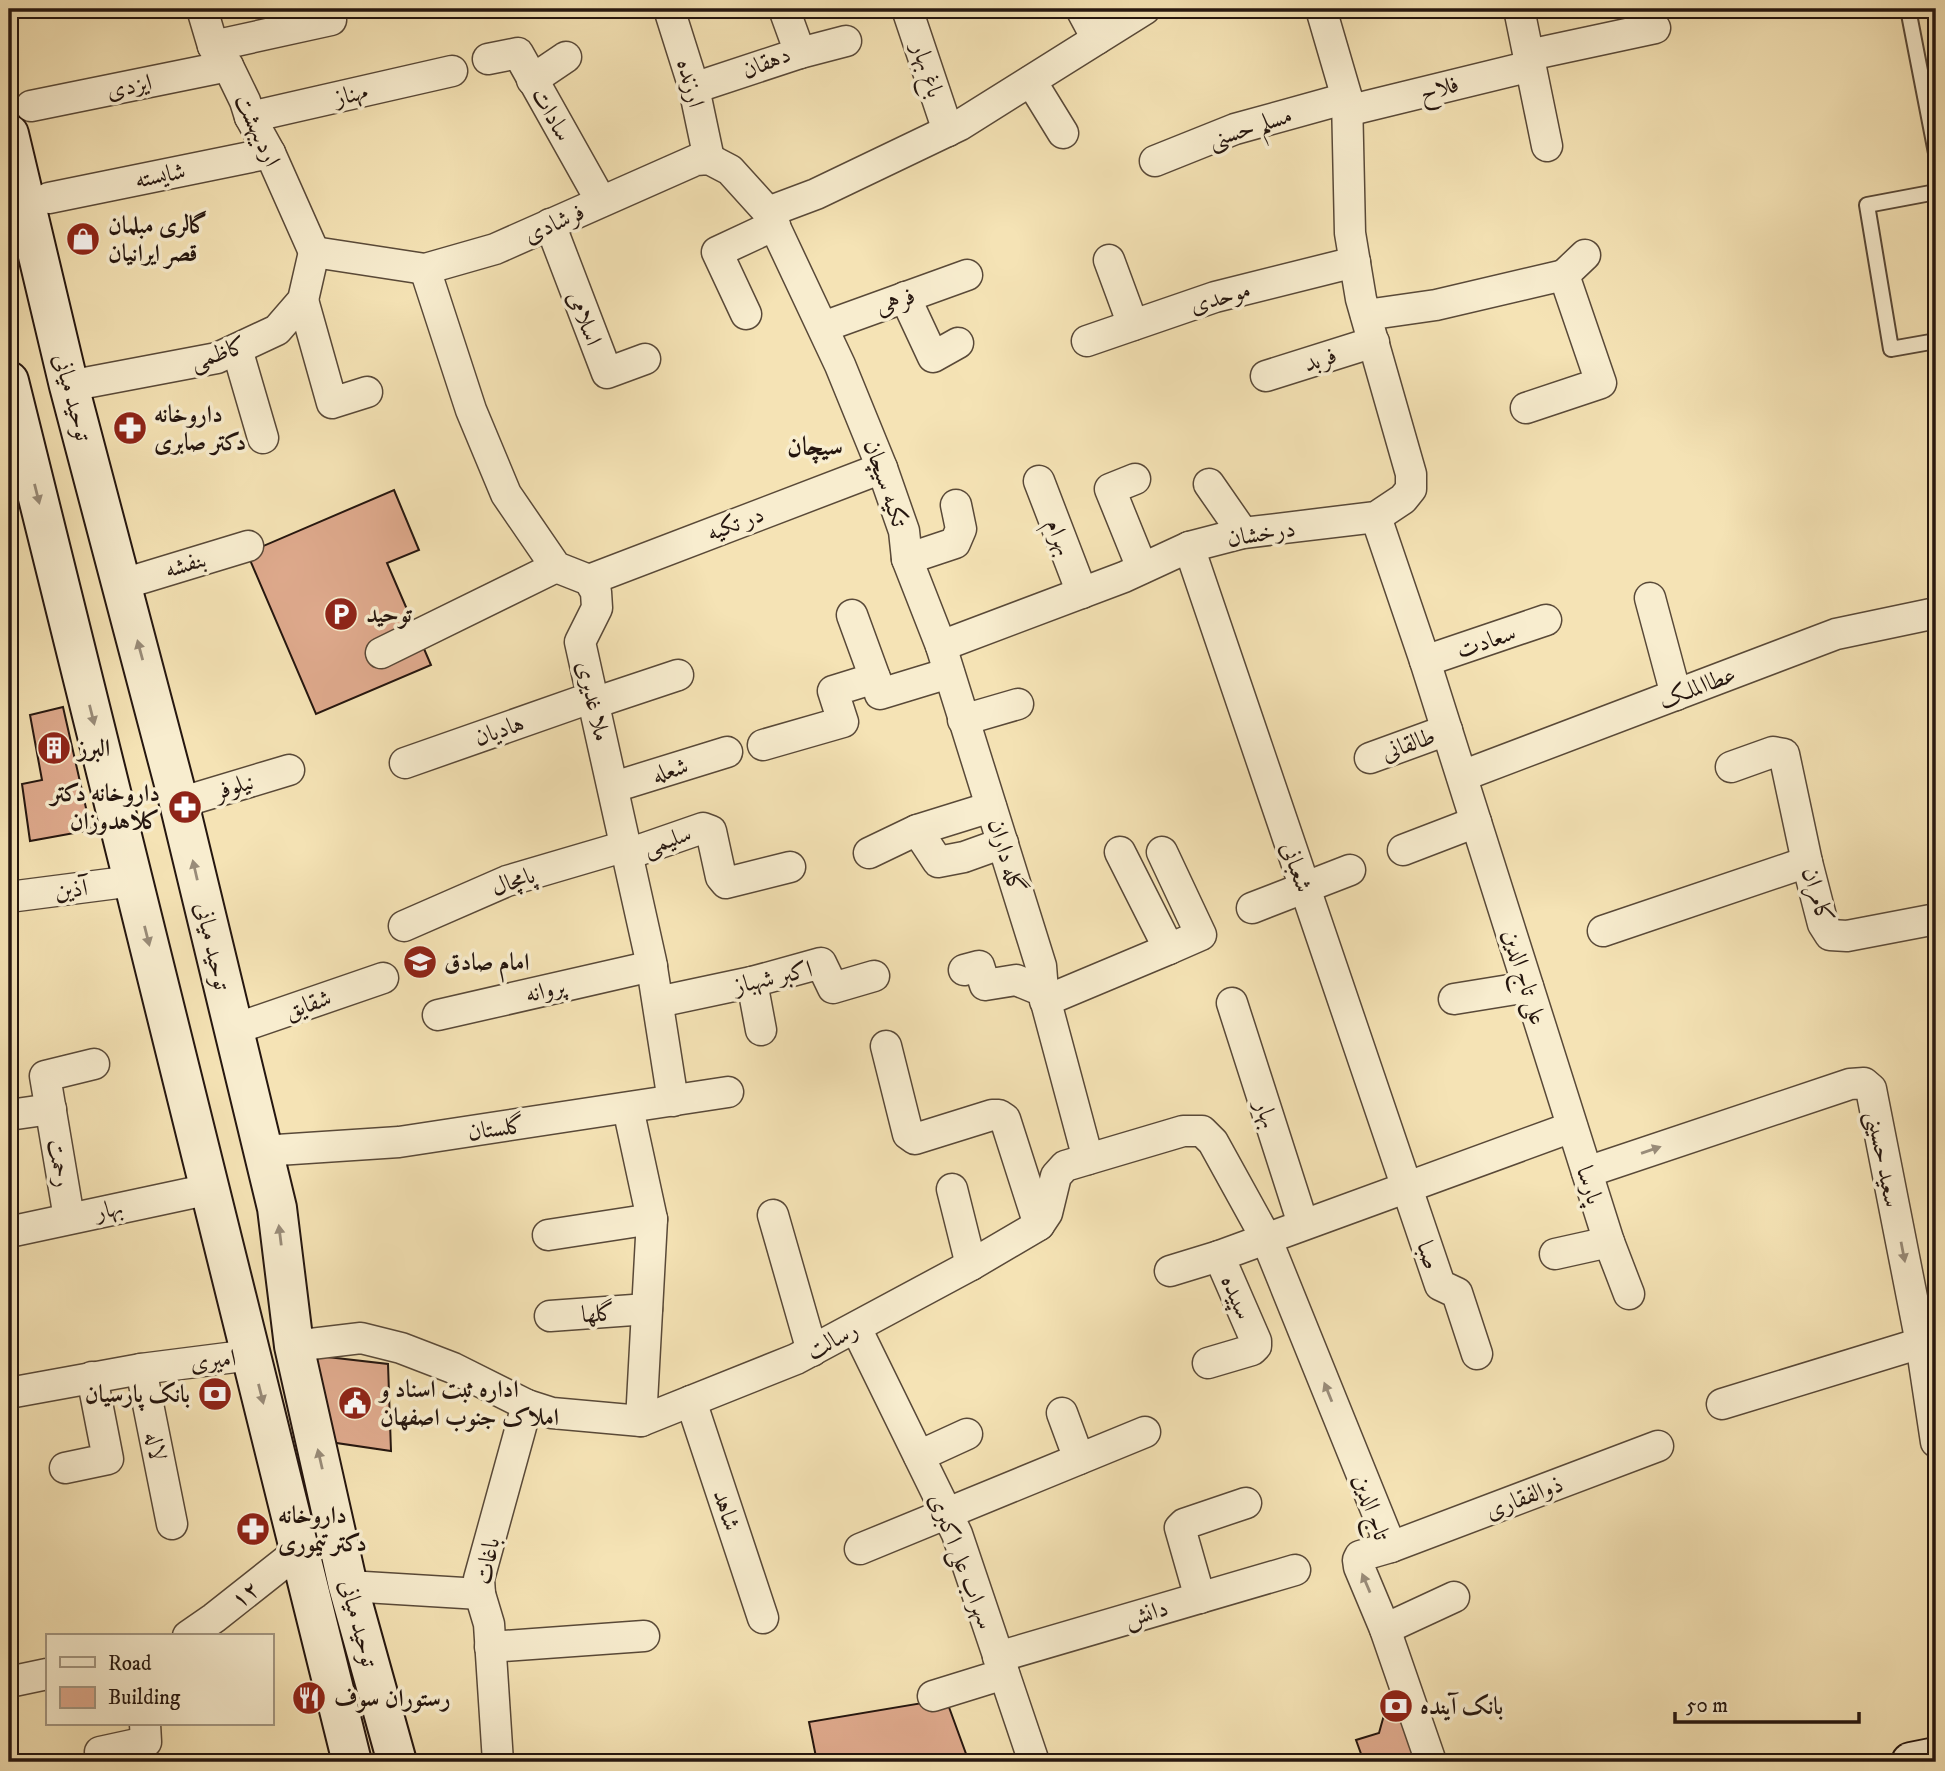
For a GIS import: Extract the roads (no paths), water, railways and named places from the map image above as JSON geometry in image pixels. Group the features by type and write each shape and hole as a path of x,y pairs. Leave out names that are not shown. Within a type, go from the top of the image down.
{"main road":[{"name":"توحید میانی","path":"20,120 69,386 179,803 276,1208 294,1346 348,1586 397,1762"},
{"name":"توحید میانی","path":"10,392 352,1762"},
{"path":"290,1510 329,1496"},
{"path":"1911,1762 1936,1757"}],"street":[{"name":"اردیبهشت","path":"202,9 220,56 270,153 314,252"},
{"name":"ارزنده","path":"669,9 694,88 709,159"},
{"name":"دهقان","path":"694,88 800,53 784,9"},
{"name":"باغ بهار","path":"907,9 948,131"},
{"path":"1081,9 1097,39"},
{"path":"746,314 717,252 816,194 948,131 1145,9"},
{"name":"درخشان","path":"875,678 880,694 1082,593 1189,547 1243,533 1377,517 1403,499 1411,489 1355,262 1350,233 1347,104 1321,9"},
{"path":"1519,9 1547,146"},
{"path":"220,56 331,20"},
{"name":"فلاح","path":"1347,104 1655,28"},
{"path":"800,53 846,41"},
{"name":"سادات","path":"488,60 517,54 601,201"},
{"name":"ایزدی","path":"20,120 220,56"},
{"path":"532,80 566,57"},
{"name":"مهناز","path":"250,117 452,71"},
{"path":"1031,81 1063,133"},
{"name":"مسلم حسنی","path":"1155,161 1235,129 1347,104"},
{"name":"شایسته","path":"49,198 270,153"},
{"path":"709,159 730,170 772,219 823,327"},
{"name":"فرشادی","path":"314,252 425,269 495,249 696,160 709,159"},
{"name":"اسلامی","path":"550,225 607,373 645,359"},
{"name":"کاظمی","path":"69,386 217,358 277,330 303,300 314,252"},
{"path":"1370,328 1436,305 1564,275 1585,255"},
{"path":"1109,260 1133,325"},
{"name":"موحدی","path":"1087,341 1215,297 1355,262"},
{"path":"425,269 471,410 506,494 556,568 589,580"},
{"name":"فرهی","path":"823,327 967,275"},
{"path":"1526,408 1601,383 1564,275"},
{"path":"905,298 933,357 958,342"},
{"path":"303,300 332,403 367,392"},
{"name":"تکیه سیچان","path":"823,327 882,468 904,531 907,559"},
{"name":"فربد","path":"1266,376 1370,328"},
{"path":"237,349 263,438"},
{"name":"در تکیه","path":"589,580 776,506 882,468"},
{"path":"1135,479 1110,489 1142,568"},
{"name":"بهرام","path":"1039,481 1082,593"},
{"path":"1209,484 1243,533"},
{"path":"907,559 955,543 961,529 956,505"},
{"name":"علی تاج الدین","path":"1377,517 1573,1127"},
{"name":"بنفشه","path":"122,584 248,546"},
{"name":"شعبانی","path":"1189,547 1405,1187"},
{"name":"گله داران","path":"907,559 945,660 1041,966 1044,996 1088,1159"},
{"path":"381,653 556,568"},
{"name":"ملا غدیری","path":"589,580 596,592 597,608 580,642 652,966 673,1101"},
{"path":"1650,597 1676,695"},
{"name":"عطاالملک","path":"1462,776 1836,634 1936,613"},
{"path":"763,745 843,722 833,691 875,678 852,614"},
{"name":"سعادت","path":"1425,661 1546,620"},
{"path":"594,700 678,675"},
{"name":"هادیان","path":"405,763 594,700"},
{"path":"963,720 1018,704"},
{"name":"طالقانی","path":"1370,758 1447,730"},
{"name":"شعله","path":"614,787 726,752"},
{"name":"کامران","path":"1731,767 1779,752 1784,754 1807,862 1824,924 1830,935 1847,936 1936,919"},
{"name":"نیلوفر","path":"179,803 289,770"},
{"path":"869,853 917,830 991,807"},
{"path":"1403,850 1476,822"},
{"name":"سلیمی","path":"627,850 703,828 711,831 721,877 726,883 790,867"},
{"path":"917,830 938,862 964,857 1003,843"},
{"name":"پامچال","path":"404,926 507,881 627,850"},
{"path":"1120,852 1169,949"},
{"path":"964,970 979,966 985,985 1016,980 1044,996 1202,935 1163,852"},
{"path":"1603,931 1807,862"},
{"path":"1252,908 1350,870"},
{"name":"آذین","path":"9,897 133,881"},
{"name":"اکبر شهباز","path":"658,1002 752,982 821,963 832,988 874,976"},
{"name":"پروانه","path":"438,1015 652,966"},
{"name":"شقایق","path":"232,1030 383,978"},
{"path":"752,982 761,1030"},
{"path":"1454,999 1528,987"},
{"name":"بهار","path":"1231,1003 1303,1224"},
{"path":"886,1046 908,1134 912,1138 992,1115 1005,1119 1039,1225"},
{"name":"رحمت","path":"69,1218 46,1076 94,1064"},
{"name":"سعید حسینی","path":"1587,1172 1850,1084 1864,1083 1871,1089 1921,1343 1936,1442"},
{"name":"گلستان","path":"262,1151 398,1142 728,1092"},
{"path":"628,1108 652,1219 640,1421"},
{"name":"رحمت","path":"9,1115 51,1109"},
{"path":"1039,1225 1047,1213 1056,1176 1065,1166 1183,1131 1202,1131 1213,1142 1266,1238 1573,1127"},
{"name":"پارسا","path":"1573,1127 1608,1242 1629,1294"},
{"name":"صبا","path":"1405,1187 1440,1285 1457,1293 1476,1354"},
{"name":"بهار","path":"9,1232 210,1189"},
{"path":"953,1189 971,1265"},
{"path":"773,1215 812,1351"},
{"path":"548,1236 652,1219"},
{"name":"رسالت","path":"294,1346 362,1338 401,1348 453,1367 527,1405 552,1413 640,1421 812,1351 1039,1225"},
{"name":"سپیده","path":"1208,1363 1252,1350 1256,1346 1219,1256 1266,1238"},
{"name":"تاج الدین","path":"1266,1238 1391,1547 1360,1556 1358,1560 1431,1762"},
{"path":"1555,1254 1608,1242"},
{"path":"1170,1271 1219,1256"},
{"name":"گلها","path":"550,1316 647,1309"},
{"name":"سهراب علی اکبری","path":"856,1328 957,1534 1034,1762"},
{"path":"1722,1404 1921,1343"},
{"name":"امیری","path":"9,1392 141,1368 251,1355"},
{"name":"لاله","path":"141,1368 172,1524"},
{"path":"65,1468 108,1459 92,1377"},
{"name":"شاهد","path":"691,1401 763,1618"},
{"name":"باغات","path":"498,1762 489,1624 480,1594 479,1579 527,1405"},
{"path":"1062,1413 1079,1459"},
{"path":"860,1549 1145,1432"},
{"path":"919,1456 967,1434"},
{"name":"ذوالفقاری","path":"1391,1547 1658,1447"},
{"path":"1200,1598 1180,1528 1184,1524 1246,1503"},
{"name":"۱۲","path":"191,1634 300,1550"},
{"name":"دانش","path":"933,1696 1001,1666 1200,1598 1295,1570"},
{"path":"348,1586 480,1594"},
{"path":"1385,1629 1454,1597"},
{"path":"490,1647 644,1636"},
{"path":"9,1682 46,1674"},
{"path":"100,1752 146,1742 145,1726"}],"lane":[{"path":"1908,9 1936,153"},
{"path":"1936,192 1867,205 1891,349 1936,341"}],"place":[{"name":"گالری مبلمان قصر ایرانیان","path":"83,239"},
{"name":"داروخانه دکتر صابری","path":"130,428"},
{"name":"توحید","path":"341,614"},
{"name":"البرز","path":"54,748"},
{"name":"داروخانه دکتر کلاهدوزان","path":"185,807"},
{"name":"امام صادق","path":"420,962"},
{"name":"بانک پارسیان","path":"215,1394"},
{"name":"اداره ثبت اسناد و املاک جنوب اصفهان","path":"355,1403"},
{"name":"داروخانه دکتر تیموری","path":"253,1529"},
{"name":"رستوران سوف","path":"309,1698"},
{"name":"بانک آینده","path":"1396,1706"}],"district":[{"name":"سیچان","path":"815,446"}]}
